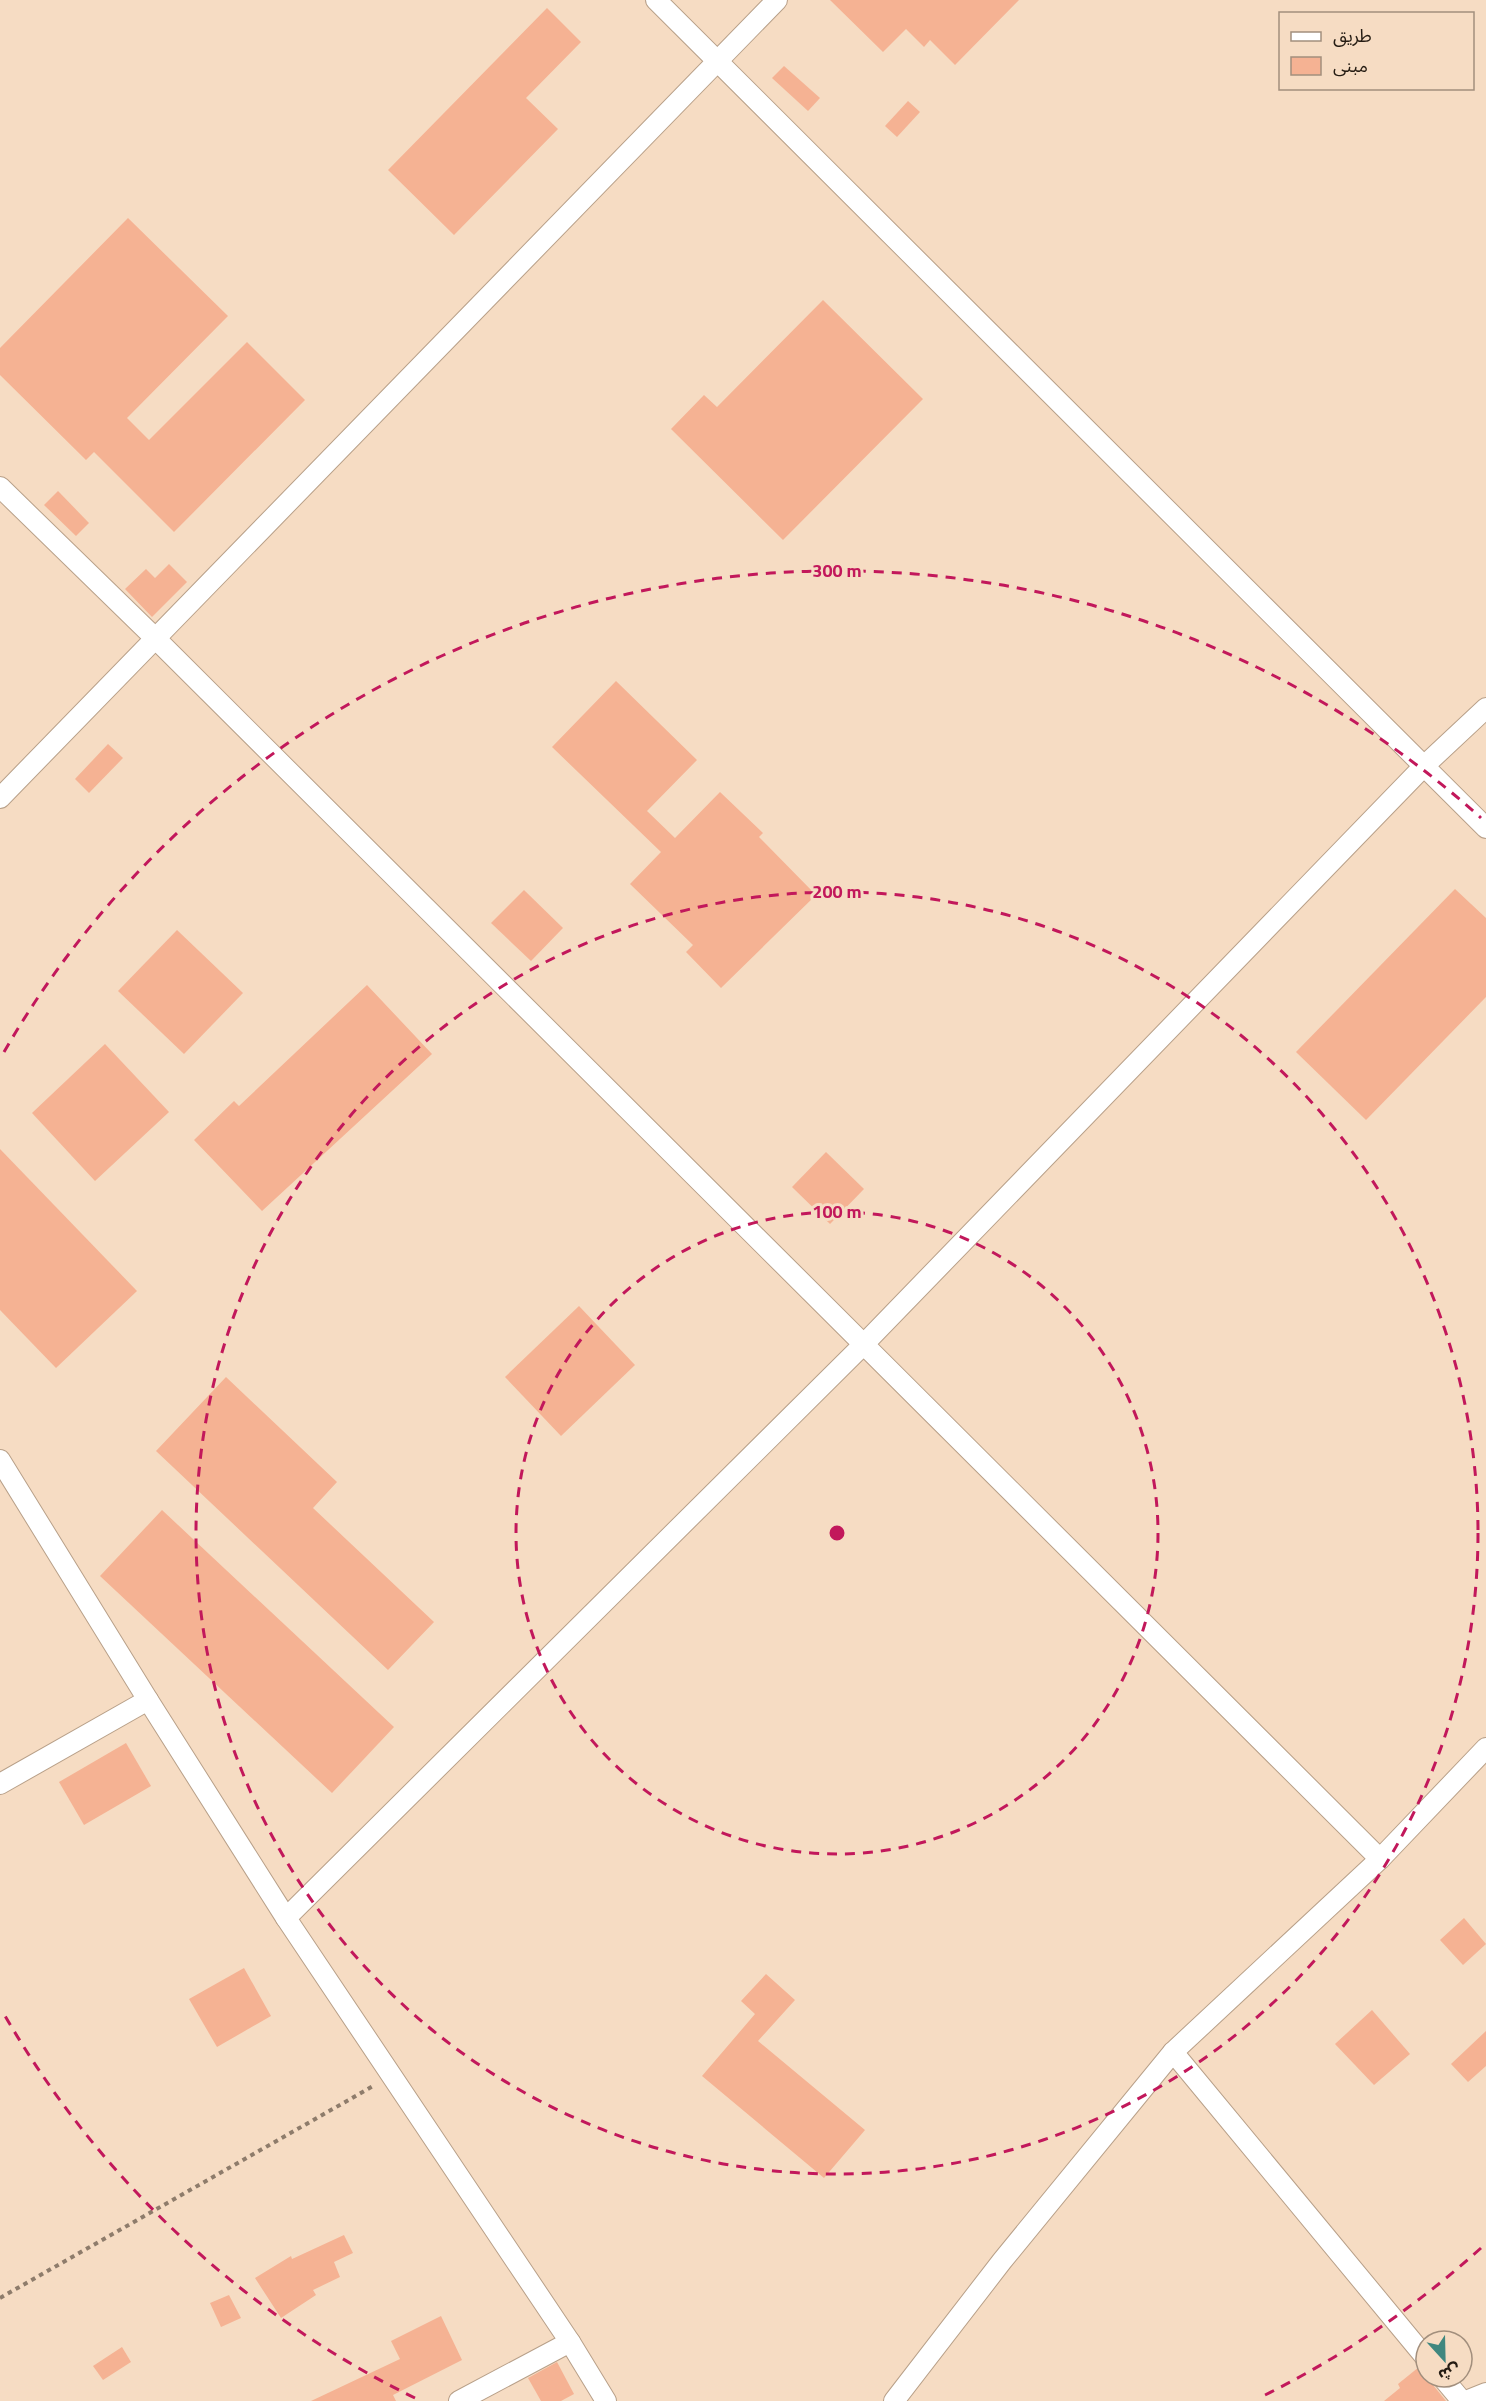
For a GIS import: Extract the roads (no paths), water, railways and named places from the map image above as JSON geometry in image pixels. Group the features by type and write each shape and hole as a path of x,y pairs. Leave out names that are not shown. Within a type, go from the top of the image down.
{"street":[{"path":"656,0 1486,828"},
{"path":"0,798 777,0"},
{"path":"0,488 155,638 1380,1859"},
{"path":"286,1917 864,1344 1424,766 1486,708"},
{"path":"0,1460 148,1700 286,1917 570,2343 606,2401"},
{"path":"0,1784 148,1700"},
{"path":"894,2401 1002,2261 1173,2052 1380,1859 1486,1748"},
{"path":"1173,2052 1414,2343"},
{"path":"459,2401 570,2343"},
{"path":"1453,2389 1464,2401 1486,2393"}]}
